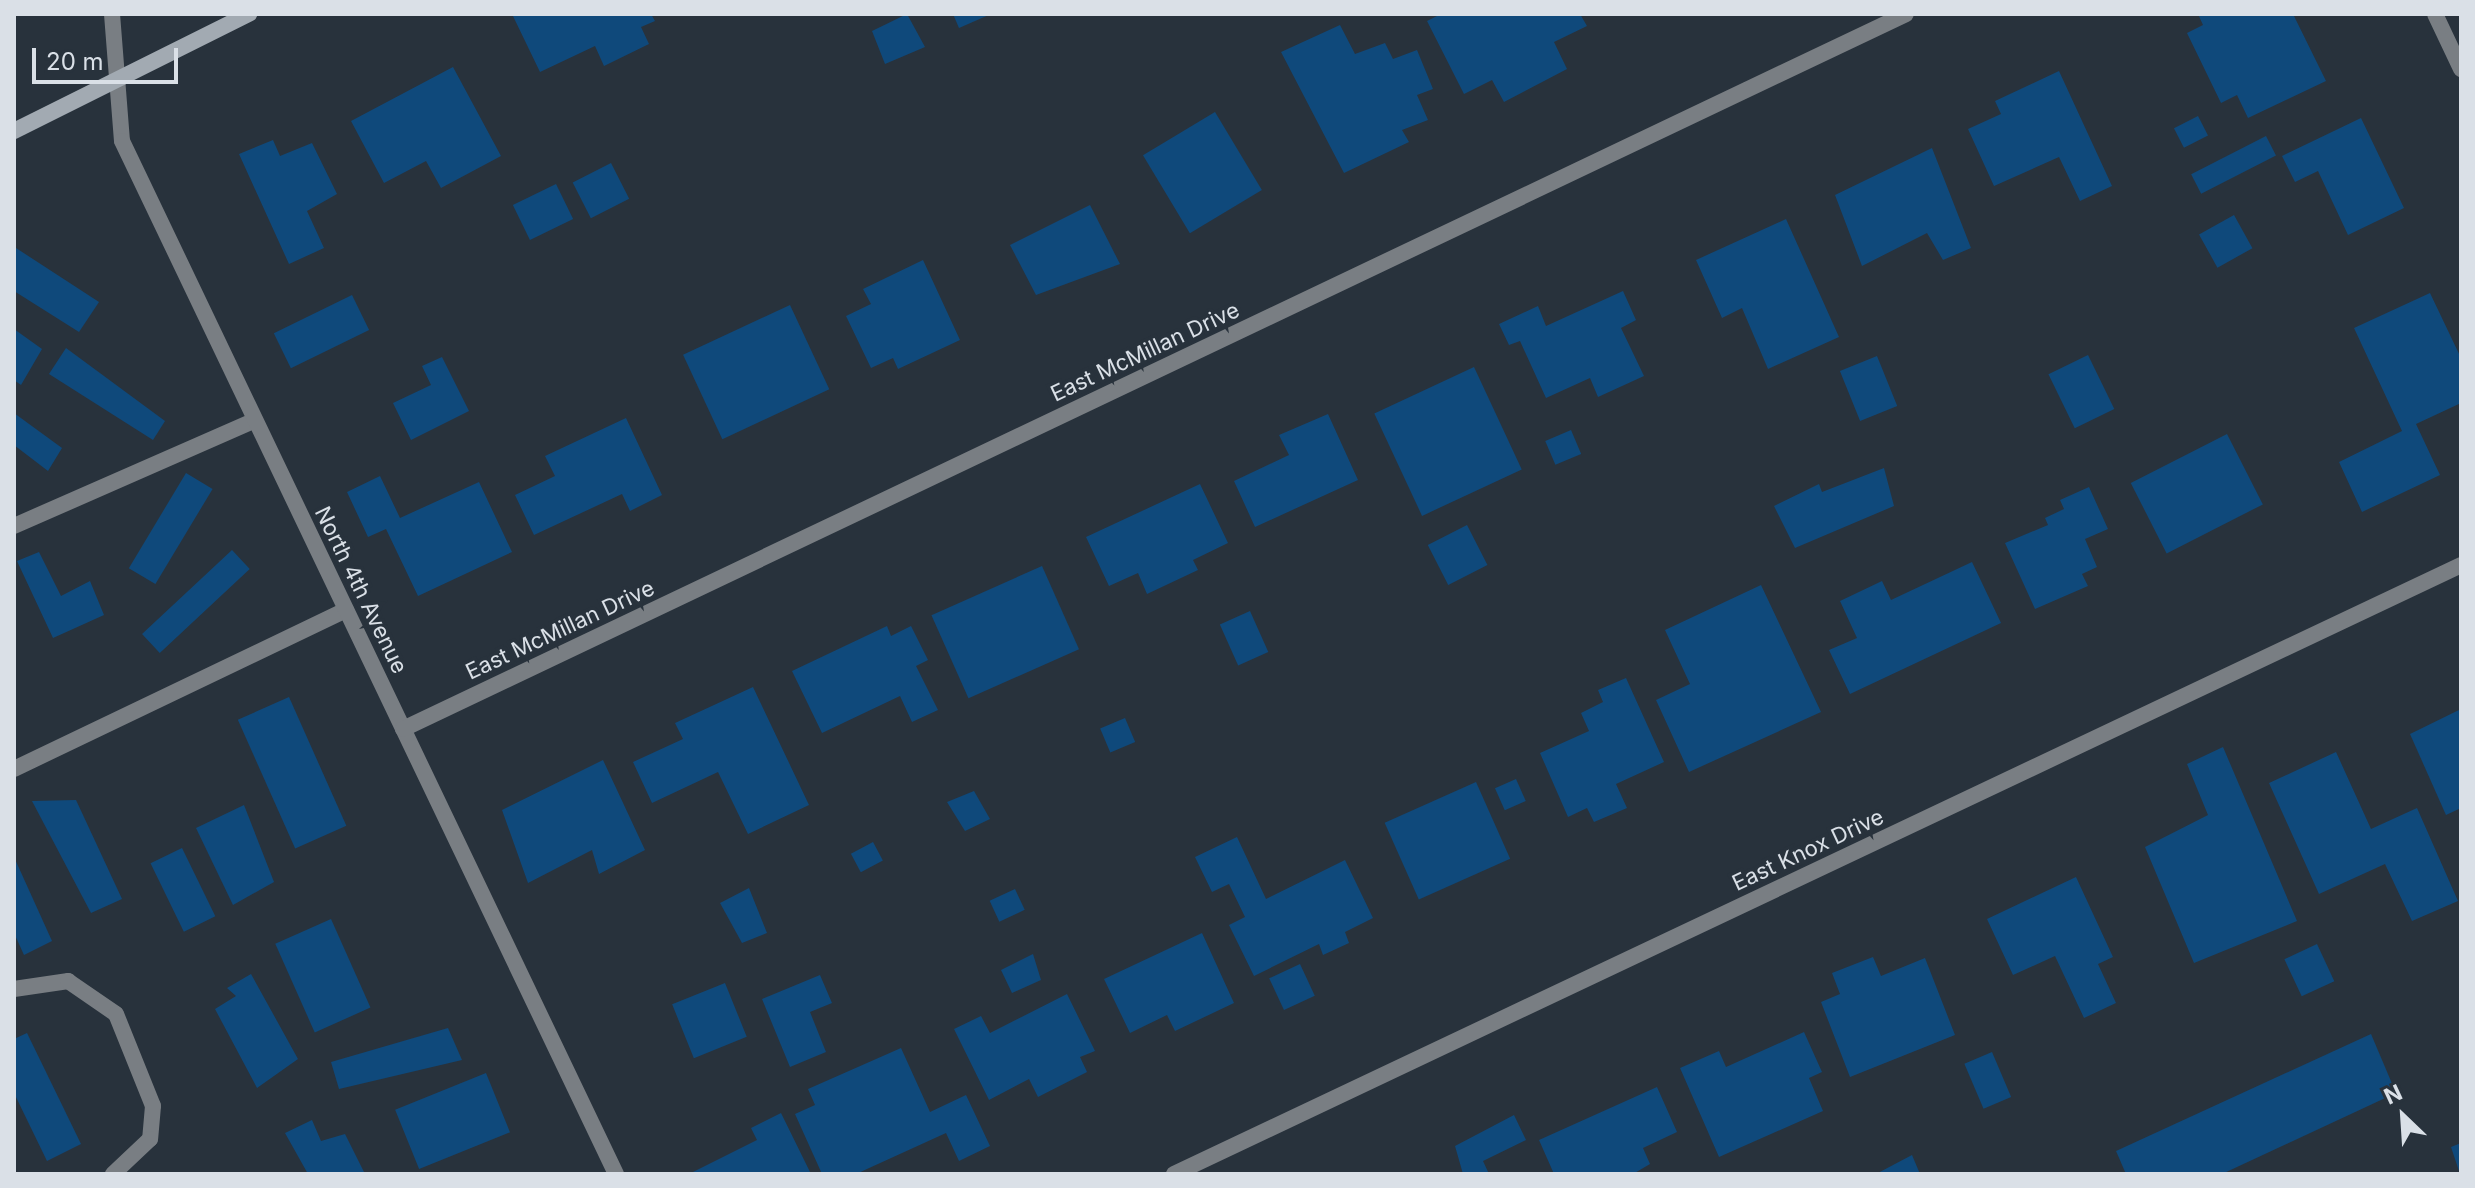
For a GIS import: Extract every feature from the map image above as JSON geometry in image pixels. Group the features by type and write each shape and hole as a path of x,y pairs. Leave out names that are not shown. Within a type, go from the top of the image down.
{"street":[{"name":"North 4th Avenue","path":"112,14 121,78 122,141 616,1174"},
{"path":"14,131 249,14"},
{"name":"East McMillan Drive","path":"403,729 1906,14"},
{"path":"2435,14 2461,69"},
{"path":"14,526 255,420"},
{"name":"East Knox Drive","path":"1174,1174 2461,565"},
{"path":"14,769 346,610"},
{"path":"14,989 68,981 116,1014 153,1106 150,1139 113,1174"}],"building":[{"path":"512,14 651,14 655,21 641,27 649,44 604,66 595,46 540,72"},
{"path":"907,14 925,47 885,64 872,31"},
{"path":"953,14 991,14 959,28"},
{"path":"1441,14 1580,14 1587,26 1554,42 1567,69 1504,102 1492,80 1464,94 1427,21"},
{"path":"2198,14 2293,14 2326,81 2248,118 2237,95 2221,103 2187,33 2203,25"},
{"path":"1340,25 1355,54 1385,43 1393,59 1417,50 1433,89 1417,95 1428,120 1402,130 1409,142 1344,173 1281,52"},
{"path":"453,67 501,156 441,188 426,161 384,183 351,121"},
{"path":"2059,71 2112,186 2080,201 2059,157 1994,186 1968,129 2001,114 1995,101"},
{"path":"1215,112 1262,190 1190,233 1143,155"},
{"path":"2198,116 2208,136 2184,148 2174,128"},
{"path":"2361,118 2404,208 2348,235 2318,171 2295,182 2282,156"},
{"path":"2266,136 2276,156 2201,194 2191,174"},
{"path":"273,140 280,156 312,143 337,194 307,211 324,248 289,264 239,154"},
{"path":"1932,148 1971,248 1943,260 1927,233 1862,266 1835,195"},
{"path":"611,163 629,199 591,218 573,183"},
{"path":"556,184 573,219 530,240 513,205"},
{"path":"1090,205 1120,264 1036,295 1010,245"},
{"path":"2234,215 2252,248 2217,268 2199,234"},
{"path":"1786,219 1839,337 1768,369 1742,308 1722,318 1696,260"},
{"path":"16,248 99,302 79,332 14,291"},
{"path":"923,260 960,340 898,369 893,358 871,368 846,316 871,304 863,289"},
{"path":"1623,291 1636,320 1621,328 1644,376 1598,397 1590,378 1546,398 1520,341 1509,345 1499,324 1538,306 1546,326"},
{"path":"2430,293 2461,358 2461,403 2416,424 2440,475 2362,512 2339,462 2402,431 2354,328"},
{"path":"352,295 369,330 291,368 274,333"},
{"path":"790,305 829,389 722,439 683,355"},
{"path":"14,329 42,349 21,385 14,380"},
{"path":"66,348 165,421 153,440 49,374"},
{"path":"2088,355 2114,409 2075,428 2048,374"},
{"path":"1877,356 1897,406 1860,421 1840,371"},
{"path":"442,357 469,411 411,440 393,403 431,385 422,366"},
{"path":"1474,367 1522,469 1422,516 1374,413"},
{"path":"14,413 62,448 48,471 14,445"},
{"path":"1328,414 1358,480 1255,527 1234,481 1289,455 1279,435"},
{"path":"626,418 662,495 630,511 622,494 534,535 515,495 555,476 545,456"},
{"path":"1571,430 1581,454 1555,465 1545,441"},
{"path":"2227,434 2263,504 2167,553 2131,483"},
{"path":"1884,468 1894,506 1795,548 1774,506 1819,484 1822,492"},
{"path":"186,473 213,489 155,584 129,568"},
{"path":"380,476 400,518 479,482 512,552 418,596 386,529 368,537 347,492"},
{"path":"1200,484 1228,543 1193,560 1198,570 1147,594 1138,573 1109,586 1086,537"},
{"path":"2089,487 2108,529 2085,539 2097,567 2082,574 2088,586 2035,609 2005,543 2048,525 2045,518 2064,509 2060,500"},
{"path":"1467,525 1487,565 1448,585 1428,545"},
{"path":"232,550 250,569 160,653 142,634"},
{"path":"39,552 61,596 90,581 104,615 53,638 17,561"},
{"path":"1972,562 2001,623 1850,694 1829,650 1857,638 1840,601 1882,581 1891,600"},
{"path":"1042,566 1079,649 968,698 931,615"},
{"path":"1761,585 1821,712 1689,772 1656,700 1690,684 1665,630"},
{"path":"1250,611 1268,652 1238,666 1220,624"},
{"path":"887,626 891,636 911,626 928,660 916,666 938,710 912,722 900,696 822,733 792,671"},
{"path":"1626,678 1664,762 1616,784 1627,808 1594,822 1587,808 1568,817 1540,753 1589,731 1581,713 1603,702 1598,690"},
{"path":"753,687 809,805 748,834 718,772 652,803 633,762 683,739 675,723"},
{"path":"289,697 346,826 295,849 238,720"},
{"path":"2461,709 2461,808 2446,815 2410,734"},
{"path":"1125,718 1135,742 1110,752 1100,729"},
{"path":"2223,747 2297,921 2194,963 2145,847 2208,815 2187,764"},
{"path":"2336,752 2371,829 2417,808 2458,901 2412,921 2385,864 2319,894 2269,783"},
{"path":"603,760 645,850 599,874 592,850 528,883 502,810"},
{"path":"1516,779 1526,801 1505,810 1495,788"},
{"path":"1476,782 1510,859 1419,899 1385,823"},
{"path":"974,791 990,819 965,831 947,802"},
{"path":"76,800 122,899 91,913 32,801"},
{"path":"244,805 274,882 233,905 196,828"},
{"path":"1237,837 1266,899 1345,860 1373,918 1345,932 1349,943 1323,955 1319,944 1254,976 1229,925 1245,917 1229,884 1212,892 1195,857"},
{"path":"873,842 883,861 861,872 851,854"},
{"path":"182,848 215,916 184,932 151,863"},
{"path":"14,857 52,941 24,955 14,933"},
{"path":"2076,877 2113,957 2098,964 2116,1003 2084,1018 2055,956 2013,975 1987,919"},
{"path":"749,888 767,933 742,943 720,903"},
{"path":"1015,889 1025,910 999,922 990,901"},
{"path":"331,919 370,1008 315,1032 275,944"},
{"path":"1202,933 1234,1003 1175,1031 1167,1015 1130,1033 1104,979"},
{"path":"2317,944 2334,981 2302,996 2284,959"},
{"path":"1033,954 1041,980 1012,993 1001,970"},
{"path":"1873,957 1881,976 1925,958 1955,1035 1850,1077 1821,1002 1840,994 1832,973"},
{"path":"1300,964 1315,996 1284,1010 1269,978"},
{"path":"251,974 298,1059 257,1088 215,1009 236,996 227,988"},
{"path":"820,975 832,1003 810,1012 826,1052 790,1067 762,999"},
{"path":"725,983 747,1037 694,1058 672,1004"},
{"path":"1067,994 1095,1051 1080,1057 1087,1072 1038,1097 1029,1079 989,1100 954,1029 981,1016 990,1033"},
{"path":"448,1028 462,1060 339,1089 331,1062"},
{"path":"1804,1032 1822,1072 1809,1078 1823,1111 1719,1157 1680,1068 1719,1051 1726,1067"},
{"path":"27,1033 81,1144 47,1161 14,1093 14,1039"},
{"path":"2371,1034 2396,1093 2222,1174 2126,1174 2116,1151"},
{"path":"901,1048 930,1112 966,1095 990,1146 959,1161 946,1133 856,1174 822,1174 795,1114 815,1105 808,1089"},
{"path":"1992,1052 2011,1097 1984,1109 1964,1064"},
{"path":"486,1073 510,1132 419,1169 395,1110"},
{"path":"1657,1087 1677,1132 1643,1148 1650,1164 1633,1174 1554,1174 1539,1140"},
{"path":"781,1113 811,1174 689,1174 757,1140 751,1128"},
{"path":"1514,1115 1526,1140 1483,1161 1489,1174 1463,1174 1455,1146"},
{"path":"312,1120 321,1141 345,1134 365,1174 308,1174 285,1133"},
{"path":"2461,1143 2461,1174 2460,1174 2451,1147"},
{"path":"1912,1155 1920,1174 1876,1174"}]}
